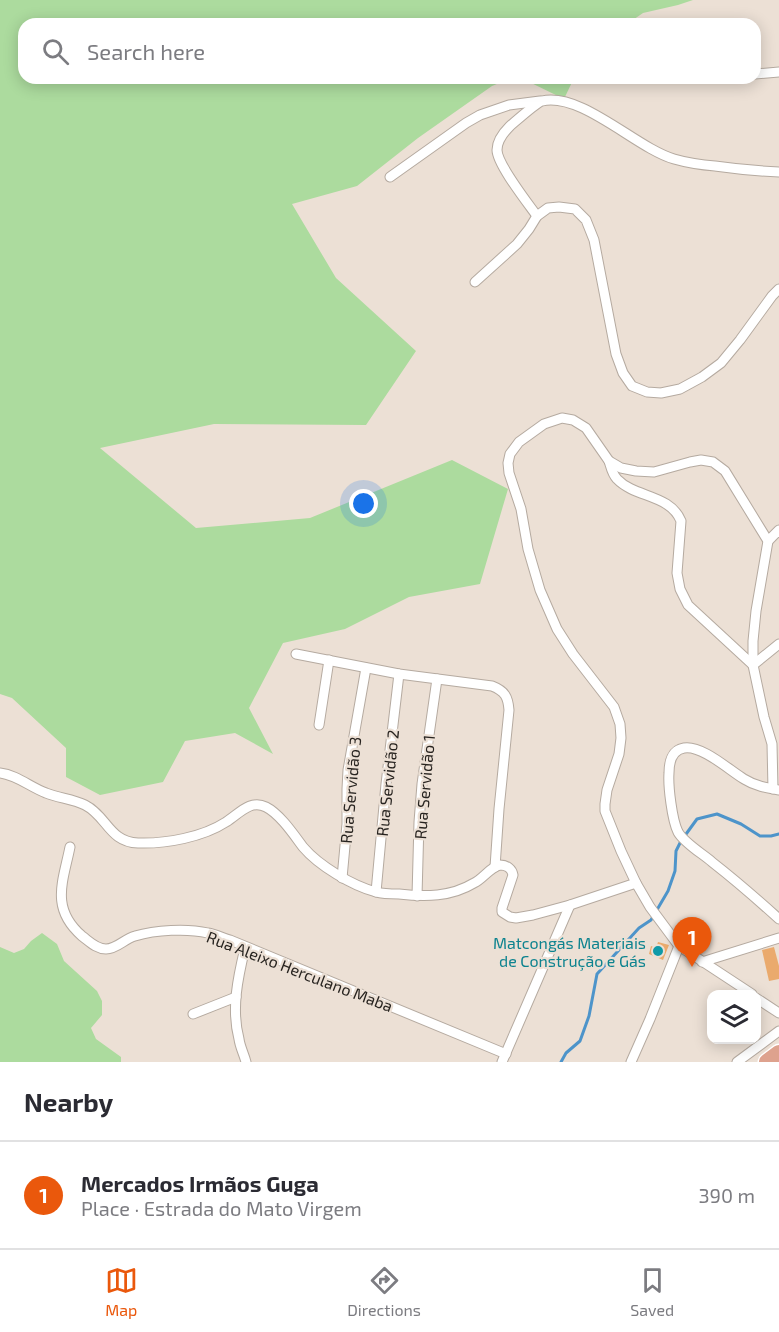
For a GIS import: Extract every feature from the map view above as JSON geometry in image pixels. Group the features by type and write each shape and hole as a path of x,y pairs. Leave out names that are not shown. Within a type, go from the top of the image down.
{"highway":[{"path":"767,1062 779,1053"}],"street":[{"path":"761,74 779,72"},
{"path":"537,216 498,159 497,149 500,138 509,127 541,101"},
{"path":"390,177 480,115 509,105 541,101 572,104 595,114 650,149 674,159 695,164 779,172"},
{"path":"475,282 517,244 537,216 548,208 575,209 586,220 594,240 616,354 623,373 632,386 647,392 661,393 680,389 721,363 779,289"},
{"path":"746,990 679,946 650,908 621,851 605,811 605,796 619,754 620,724 614,707 573,654 557,628 540,590 528,549 521,509 509,473 510,454 519,442 544,424 562,418 573,420 586,428 609,461 617,479 672,507 681,521 676,573 680,589 688,605 753,665"},
{"path":"609,461 621,468 654,472 701,460 713,462 725,471 768,541"},
{"path":"779,530 768,541 753,641 753,665 762,708 776,742 776,790 755,785 694,748 685,747 677,750 672,756 669,775 674,819 682,838 746,889 779,919"},
{"path":"753,665 779,644"},
{"path":"296,654 399,674 492,686 505,694 509,710 495,867"},
{"path":"319,725 329,660"},
{"name":"Rua Servidão 3","path":"342,878 347,824 348,770 366,668"},
{"name":"Rua Servidão 2","path":"376,892 399,674"},
{"name":"Rua Servidão 1","path":"417,896 422,784 437,679"},
{"path":"0,773 15,777 46,794 85,805 95,811 116,837 131,843 170,841 201,834 225,823 251,805 268,807 304,848 331,872 376,892 417,896 441,895 475,883 495,867 507,866 512,870 513,875 502,912 516,918 570,905 636,883"},
{"name":"Rua Aleixo Herculano Maba","path":"70,846 61,891 65,916 73,928 96,947 111,948 139,935 184,931 208,933 230,940 504,1058"},
{"path":"504,1058 570,905"},
{"path":"702,962 779,938"},
{"path":"631,1062 679,946"},
{"path":"245,948 239,973 236,1016 238,1038 246,1062"},
{"path":"193,1014 236,997"},
{"path":"761,1001 779,1013"},
{"path":"737,1062 779,1031"}],"green space":[{"path":"0,0 693,0 643,13 636,18 18,18 18,84 497,84 418,138 357,186 292,204 336,278 416,351 366,425 214,424 100,448 196,528 310,518 452,460 508,489 480,584 409,597 345,629 283,643 249,708 273,754 235,733 185,741 163,782 100,795 66,777 66,748 12,698 0,694"},
{"path":"533,84 571,84 564,99"},
{"path":"42,933 57,944 64,961 97,991 102,1001 102,1015 91,1028 96,1039 121,1057 121,1062 0,1062 0,947 14,953 24,949"}],"building":[{"name":"Matcongás Materiais de Construção e Gás","path":"658,942 669,945 663,960 649,954 651,946 656,948"},
{"path":"774,947 779,966 779,979 769,981 762,950"}],"waterway":[{"path":"561,1062 566,1053 580,1041 589,1016 597,974 639,928 651,920 668,891 675,871 676,851 697,819 717,814 741,824 760,836 779,834"}],"place":[{"name":"Matcongás Materiais de Construção e Gás","path":"658,951"},
{"name":"Mercados Irmãos Guga","path":"692,967"}]}
